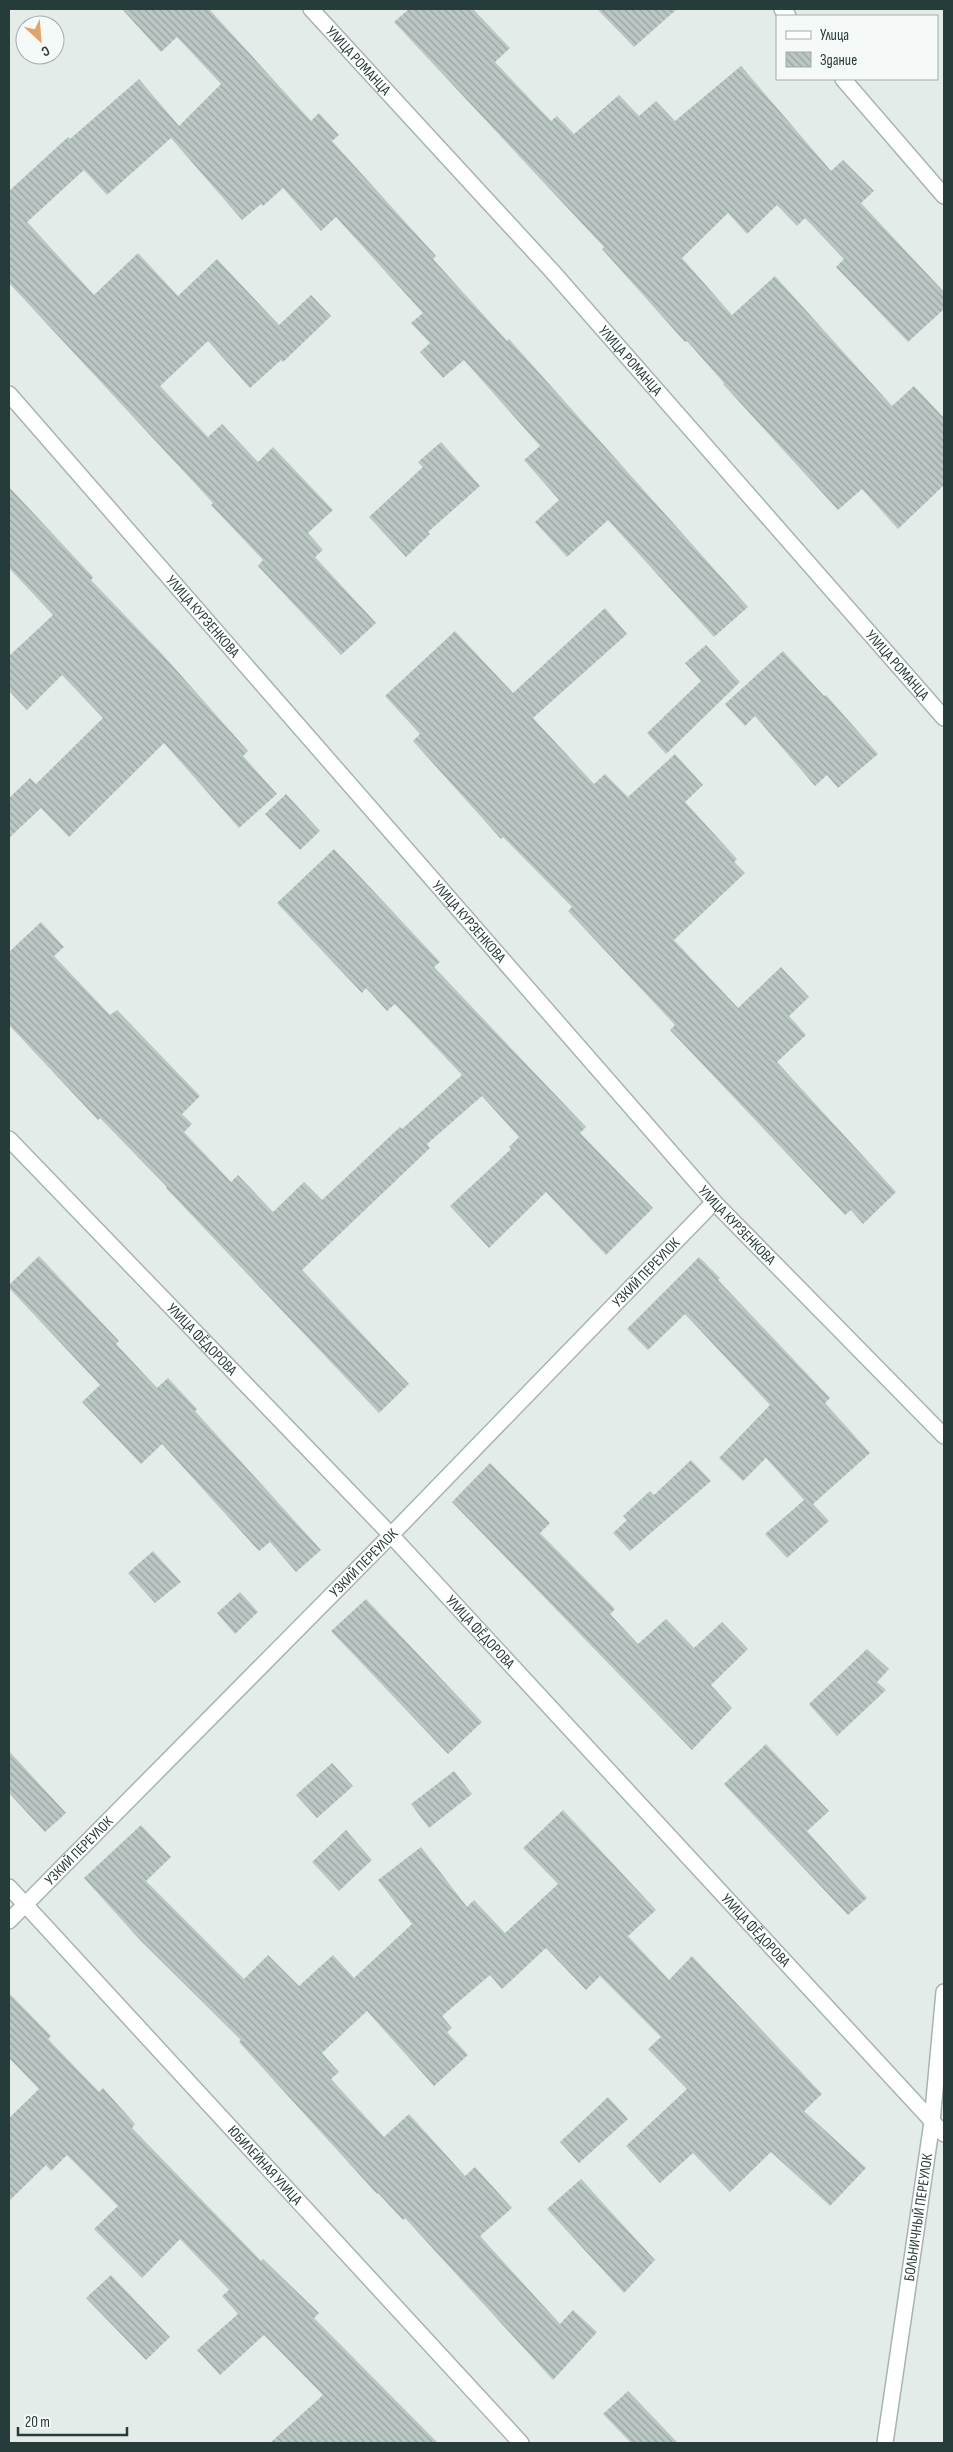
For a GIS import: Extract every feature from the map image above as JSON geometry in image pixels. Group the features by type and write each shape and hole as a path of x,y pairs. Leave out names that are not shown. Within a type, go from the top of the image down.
{"street":[{"name":"УЛИЦА РОМАНЦА","path":"311,9 552,271 944,718"},
{"path":"843,80 944,196"},
{"name":"УЛИЦА КУРЗЕНКОВА","path":"9,394 714,1202 944,1436"},
{"name":"УЛИЦА ФЁДОРОВА","path":"9,1139 392,1535 944,2134"},
{"name":"УЗКИЙ ПЕРЕУЛОК","path":"9,1921 392,1535 714,1202"},
{"name":"ЮБИЛЕЙНАЯ УЛИЦА","path":"9,1887 521,2443"},
{"name":"БОЛЬНИЧНЫЙ ПЕРЕУЛОК","path":"885,2443 932,2122 944,1992"}],"building":[{"path":"122,9 209,9 311,121 319,113 339,135 332,141 436,256 433,259 507,341 509,339 748,607 714,637 608,520 567,557 535,522 559,500 524,460 540,446 464,360 443,378 420,352 430,343 411,323 423,313 336,217 321,231 283,188 263,206 261,204 242,220 171,138 107,195 84,170 27,222 94,295 138,253 178,296 217,259 279,325 311,295 331,316 283,362 281,360 250,388 208,341 160,386 208,437 222,424 258,462 273,447 333,510 308,533 323,550 315,557 376,623 341,655 258,566 263,560 211,505 213,503 9,283 9,191 68,137 70,139 139,79 179,126 221,84 177,37 161,52"},
{"path":"409,9 473,9 510,48 495,62 551,121 557,116 574,134 619,95 639,116 656,101 675,121 741,66 831,171 843,160 874,191 861,203 944,292 944,309 908,342 836,267 844,259 805,218 797,226 777,205 747,234 728,213 682,258 732,315 775,276 892,406 914,386 944,418 944,485 898,529 862,489 838,510 602,249 604,247 394,22"},
{"path":"597,9 677,9 634,47"},
{"path":"441,442 480,486 428,532 430,534 406,557 369,517 423,467 418,462"},
{"path":"9,487 93,577 91,580 163,655 248,751 243,756 277,794 239,828 164,743 69,837 41,808 9,838 9,798 30,778 36,784 103,718 62,675 27,710 9,691 9,656 53,615 9,568"},
{"path":"605,608 627,634 533,718 594,784 605,774 628,797 675,754 703,785 685,802 737,859 734,862 745,873 674,940 738,1008 781,967 809,997 789,1016 806,1035 777,1062 896,1192 863,1224 851,1210 845,1215 670,1030 675,1025 568,911 572,907 503,837 501,839 413,741 420,734 385,696 455,631 513,693"},
{"path":"706,645 740,682 666,754 647,733 701,681 685,663"},
{"path":"783,651 824,696 826,695 878,754 838,788 827,775 815,786 755,716 745,726 725,704"},
{"path":"286,794 320,831 300,850 265,814"},
{"path":"334,849 440,962 434,967 586,1127 580,1133 653,1208 606,1255 546,1192 489,1248 450,1206 511,1149 509,1147 519,1137 482,1096 427,1144 430,1148 302,1270 409,1384 379,1413 167,1187 100,1118 98,1120 9,1025 9,952 41,922 64,947 54,956 110,1015 117,1010 200,1096 182,1114 192,1124 184,1132 231,1182 238,1175 273,1212 304,1182 322,1200 400,1127 402,1129 462,1075 395,1004 387,1011 366,988 362,993 277,903"},
{"path":"39,1256 119,1341 116,1344 157,1388 168,1378 197,1409 195,1411 321,1550 296,1572 270,1542 259,1551 162,1444 141,1464 82,1402 100,1385 9,1288 9,1285"},
{"path":"699,1257 720,1278 718,1280 830,1398 825,1403 870,1453 813,1504 829,1521 787,1558 765,1534 804,1500 766,1458 743,1481 719,1458 770,1405 685,1314 648,1350 627,1329"},
{"path":"691,1460 711,1481 630,1551 613,1533 627,1520 623,1516 650,1491 654,1495"},
{"path":"490,1463 550,1523 540,1533 615,1609 610,1614 638,1644 666,1619 694,1648 722,1622 748,1649 711,1685 732,1708 692,1750 452,1502"},
{"path":"153,1551 181,1582 155,1603 128,1573"},
{"path":"240,1592 258,1612 235,1634 217,1613"},
{"path":"366,1599 482,1722 448,1754 331,1631"},
{"path":"867,1649 889,1669 877,1682 886,1690 837,1736 809,1704"},
{"path":"766,1744 829,1811 807,1831 867,1898 848,1915 724,1784"},
{"path":"9,1751 66,1813 45,1832 9,1793"},
{"path":"332,1763 353,1786 317,1818 296,1795"},
{"path":"454,1771 472,1794 429,1828 411,1804"},
{"path":"563,1810 656,1910 628,1936 669,1980 692,1956 822,2094 804,2111 866,2168 830,2206 771,2152 730,2192 693,2153 660,2183 626,2146 687,2089 648,2049 661,2037 600,1976 586,1990 546,1948 502,1989 490,1975 442,2016 452,2028 447,2032 468,2055 434,2086 367,2011 322,2053 339,2072 331,2079 384,2137 409,2114 465,2176 475,2167 512,2208 480,2236 560,2324 573,2310 597,2332 553,2380 405,2218 403,2220 377,2194 239,2042 241,2040 140,1940 84,1878 141,1825 171,1857 146,1881 244,1979 268,1955 299,1986 333,1955 354,1978 412,1924 378,1880 421,1847 467,1907 474,1900 505,1933 558,1884 523,1848"},
{"path":"346,1830 372,1860 339,1891 312,1862"},
{"path":"9,1993 51,2036 48,2039 99,2092 103,2088 135,2124 132,2128 261,2261 263,2259 319,2313 314,2318 438,2443 270,2443 323,2395 264,2335 220,2375 197,2350 238,2314 222,2296 229,2290 180,2239 142,2278 94,2229 118,2206 67,2155 51,2171 46,2165 9,2201 9,2118 39,2089 9,2058"},
{"path":"608,2097 628,2119 579,2163 560,2142"},
{"path":"581,2179 655,2260 624,2293 547,2209"},
{"path":"111,2275 170,2337 146,2360 86,2298"},
{"path":"628,2391 678,2443 631,2443 603,2414"}]}
